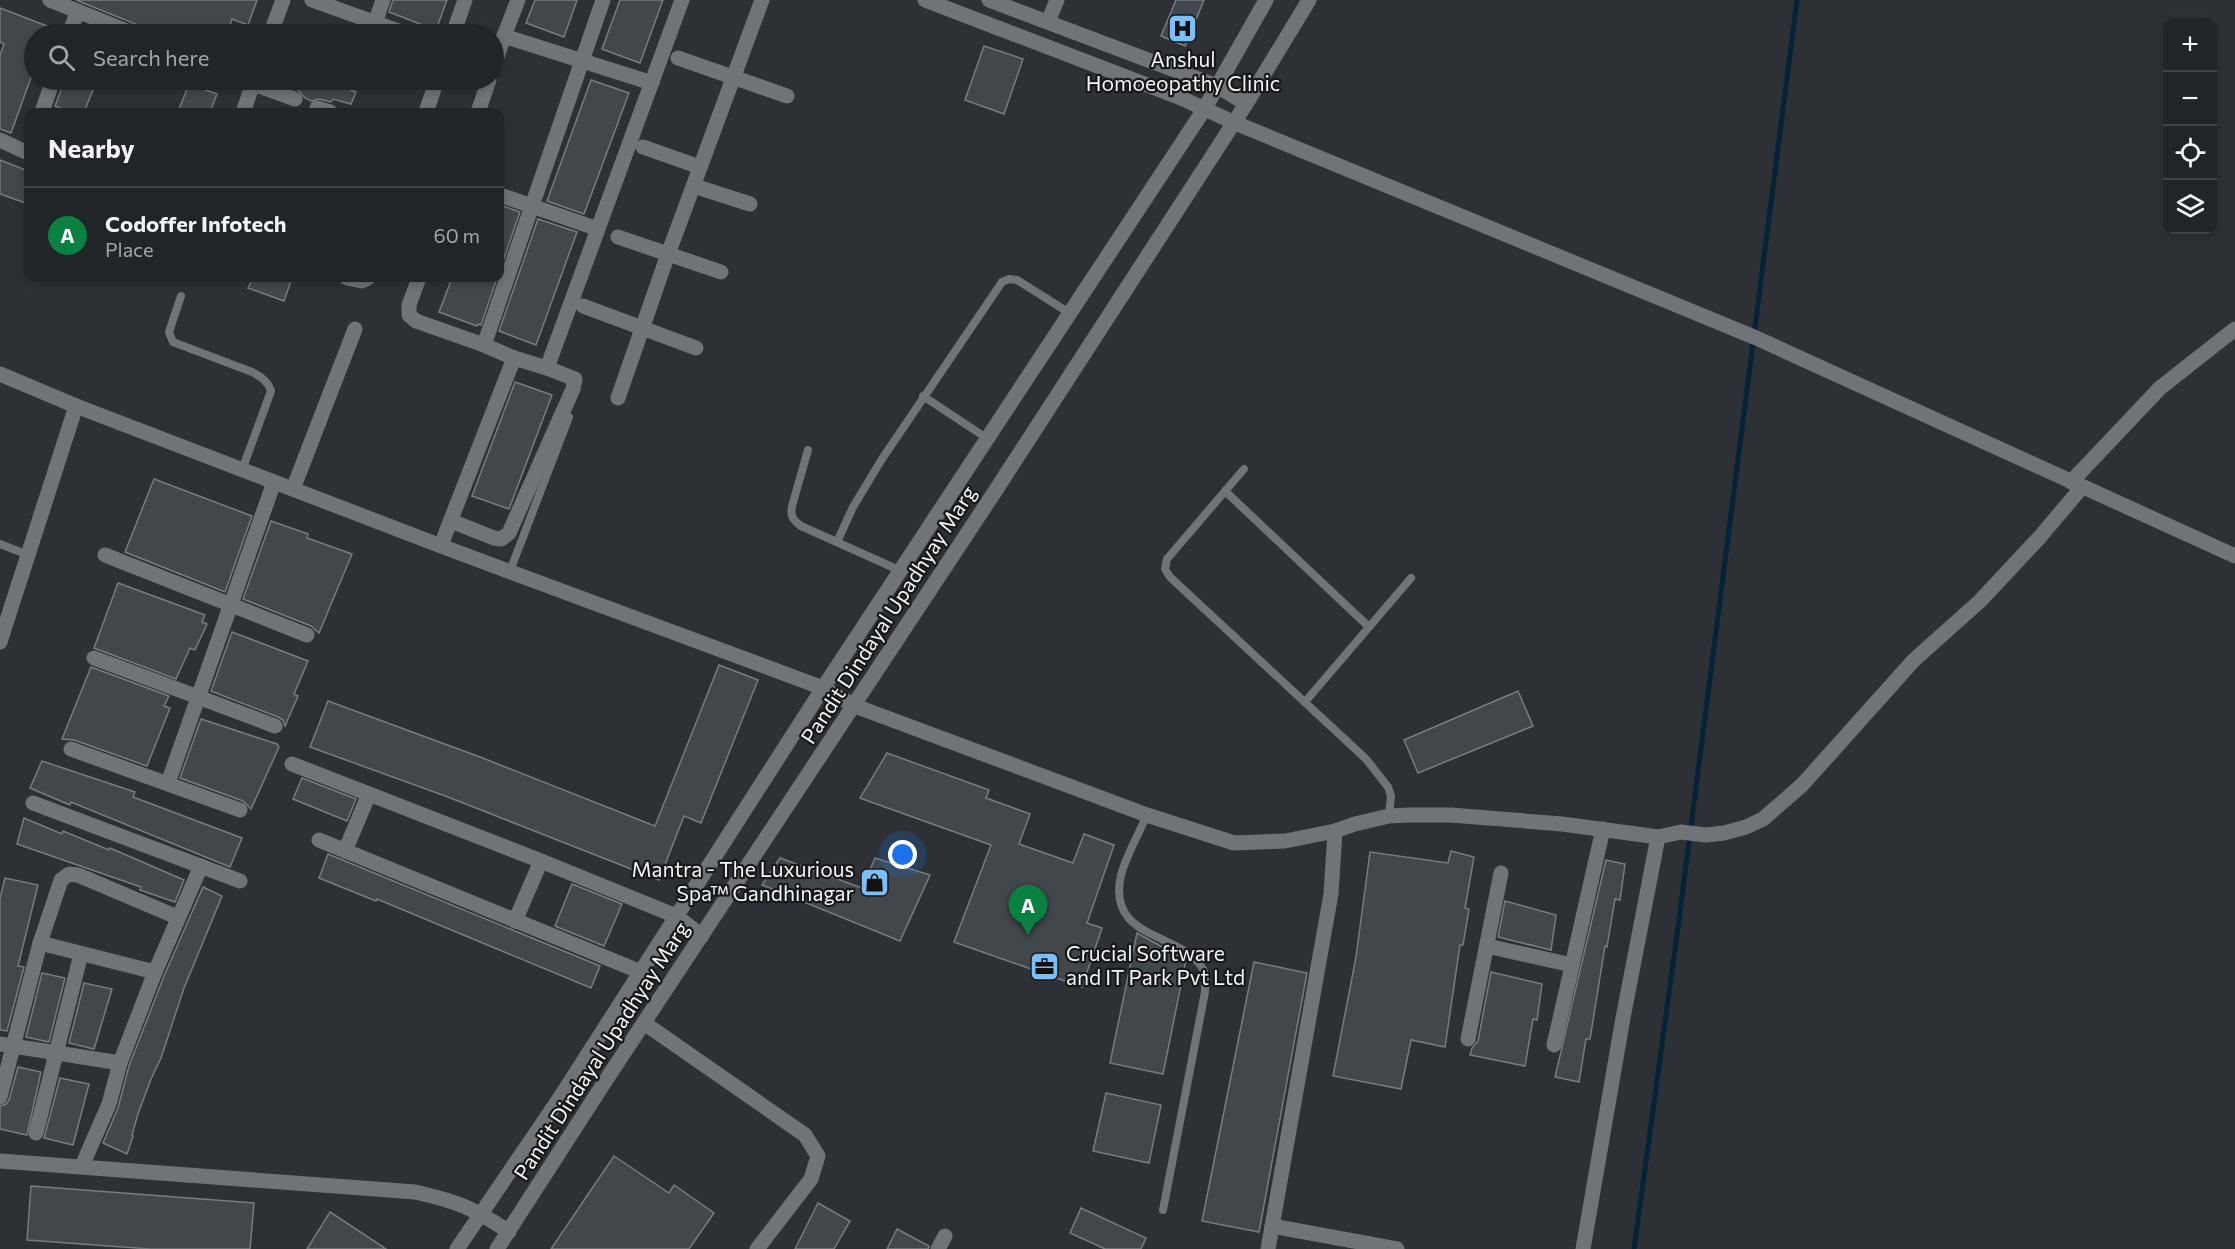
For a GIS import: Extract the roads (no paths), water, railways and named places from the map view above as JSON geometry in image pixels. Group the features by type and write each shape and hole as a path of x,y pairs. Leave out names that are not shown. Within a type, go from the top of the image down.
{"street":[{"path":"50,0 110,24"},
{"path":"274,24 283,0"},
{"path":"312,0 378,24"},
{"path":"375,23 383,0"},
{"path":"457,24 465,0"},
{"path":"518,0 504,36 652,82"},
{"path":"483,345 603,0"},
{"path":"547,368 682,0"},
{"path":"618,398 668,253 762,0"},
{"path":"925,0 1205,108 1233,122 1754,337 2235,556"},
{"path":"989,0 1217,86 1246,104"},
{"path":"1048,22 1057,0"},
{"name":"Pandit Dindayal Upadhyay Marg","path":"457,1249 559,1099 823,688 1205,108 1266,0"},
{"name":"Pandit Dindayal Upadhyay Marg","path":"497,1249 606,1080 855,706 1286,42 1310,0"},
{"path":"73,24 78,11"},
{"path":"678,58 787,96"},
{"path":"44,108 50,90"},
{"path":"244,108 246,90"},
{"path":"270,90 295,99"},
{"path":"427,108 434,90"},
{"path":"479,108 486,90"},
{"path":"0,140 24,150"},
{"path":"643,147 700,167"},
{"path":"694,186 750,204"},
{"path":"504,196 598,229"},
{"path":"618,237 721,272"},
{"path":"418,282 409,305 409,315 416,321 514,358 572,376 575,380 509,533 501,539 494,538 451,521"},
{"path":"583,306 696,348"},
{"path":"292,489 355,329"},
{"path":"0,374 242,470 823,688 855,706 1147,815 1234,843 1285,841 1335,831 1389,816 1451,815 1562,824 1658,837 1681,832 1706,835 1724,833 1746,827 1763,819 1802,785 1870,712 1914,660 1980,602 2039,538 2076,484 2160,388 2235,329"},
{"path":"441,545 514,358"},
{"path":"0,642 76,406"},
{"path":"168,783 274,482"},
{"path":"105,555 307,635"},
{"path":"94,658 275,726"},
{"path":"71,748 240,810"},
{"path":"292,764 676,916 702,936"},
{"path":"345,850 369,794"},
{"path":"33,803 240,882"},
{"path":"1554,1045 1603,829"},
{"path":"1268,1249 1331,894 1335,831"},
{"path":"1583,1249 1623,1018 1658,837"},
{"path":"320,840 641,972"},
{"path":"515,921 541,861"},
{"path":"82,1166 109,1104 120,1063 155,972 201,866"},
{"path":"1468,1039 1501,873"},
{"path":"0,1097 6,1045 62,880 69,874 91,879 177,917"},
{"path":"40,943 155,972"},
{"path":"1487,946 1572,965"},
{"path":"36,1133 54,1054 81,954"},
{"path":"644,1023 805,1135 818,1156 811,1179 757,1249"},
{"path":"6,1045 120,1063"},
{"path":"0,1161 415,1192 450,1200 481,1212 509,1232"},
{"path":"1272,1226 1397,1249"}],"lane":[{"path":"837,542 853,507 876,469 923,396 1002,282 1009,279 1017,280 1071,314"},
{"path":"181,296 169,332 173,342 252,372 269,384 271,391 242,470"},
{"path":"923,396 988,439"},
{"path":"510,571 569,417"},
{"path":"808,450 790,514 793,520 801,526 901,571"},
{"path":"1244,469 1167,559 1165,569 1170,577 1366,759 1388,787 1391,796 1389,816"},
{"path":"1225,491 1369,627"},
{"path":"0,544 28,555"},
{"path":"1305,702 1411,578"},
{"path":"1147,815 1121,875 1120,895 1123,909 1131,921 1149,934 1187,953 1203,970 1205,992 1162,1210"}],"waterway":[{"path":"1634,1249 1679,920 1797,0"}],"place":[{"name":"Anshul Homoeopathy Clinic","path":"1183,29"},
{"name":"Mantra - The Luxurious Spa™ Gandhinagar","path":"875,882"},
{"name":"Codoffer Infotech","path":"1028,935"},
{"name":"Crucial Software and IT Park Pvt Ltd","path":"1045,966"}]}
